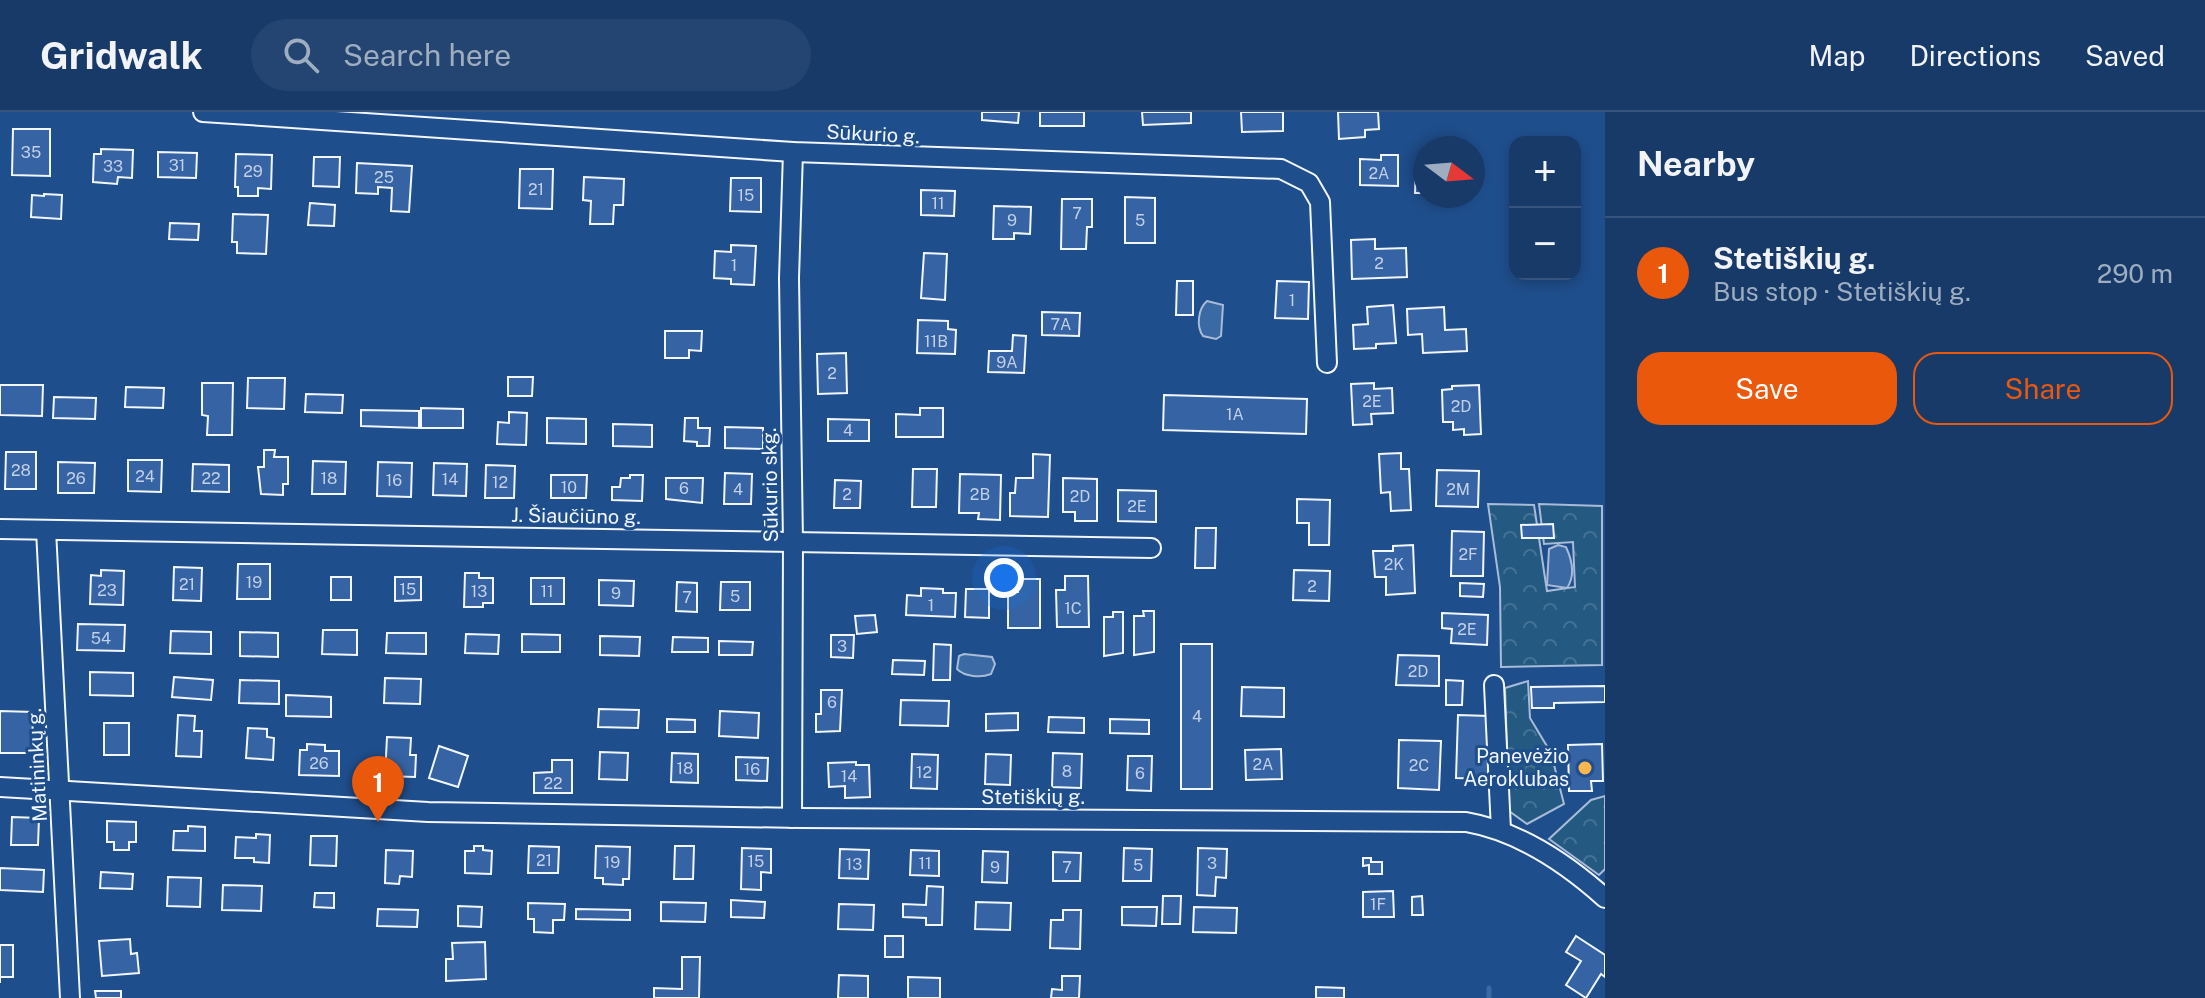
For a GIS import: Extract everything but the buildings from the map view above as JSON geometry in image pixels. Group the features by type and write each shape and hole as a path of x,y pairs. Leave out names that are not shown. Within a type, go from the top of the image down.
{"street":[{"name":"Sūkurio g.","path":"203,112 793,152 1281,169 1309,183 1320,202 1327,363"},
{"name":"Sūkurio skg.","path":"792,818 793,542 789,278 793,152"},
{"name":"J. Šiaučiūno g.","path":"0,529 1151,548"},
{"name":"Matininkų g.","path":"46,530 70,998"},
{"path":"1494,685 1501,830"},
{"name":"Stetiškių g.","path":"0,787 428,812 792,818 1466,822 1501,830 1525,841 1605,898"}],"green space":[{"path":"1488,504 1534,505 1547,591 1575,587 1573,542 1544,544 1539,504 1602,506 1602,665 1501,667 1500,587"},
{"path":"1528,681 1530,718 1551,753 1564,804 1527,824 1509,811 1505,688"},
{"path":"1605,796 1605,869 1599,875 1549,839 1591,800"}],"shaded area":[{"path":"1207,301 1223,305 1221,336 1216,339 1203,336 1199,327 1200,313"},
{"path":"1558,545 1566,547 1571,562 1572,573 1567,588 1547,585 1549,549"},
{"path":"959,656 992,657 995,664 991,674 973,676 960,672 957,669"}],"waterway":[{"path":"1489,988 1489,998"}],"place":[{"name":"Panevėžio Aeroklubas","path":"1585,768"},
{"name":"Stetiškių g.","path":"378,822"}]}
